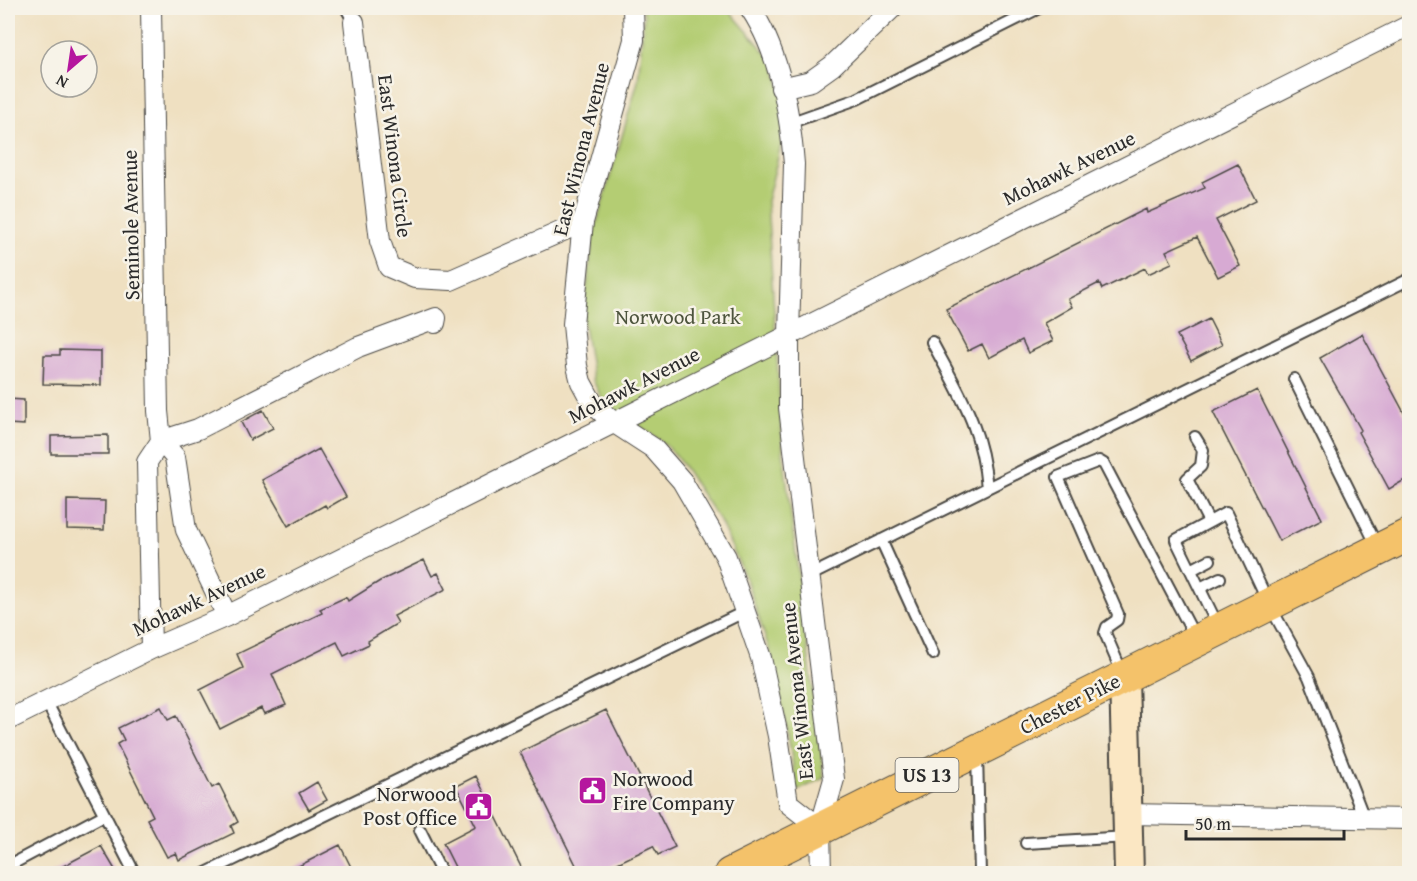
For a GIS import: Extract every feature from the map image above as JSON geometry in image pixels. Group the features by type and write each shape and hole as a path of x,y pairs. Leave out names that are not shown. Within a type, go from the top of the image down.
{"main road":[{"name":"Chester Pike","path":"730,873 1410,534"}],"street":[{"name":"Seminole Avenue","path":"151,8 158,399 161,441 175,457 186,530 227,616"},
{"name":"East Winona Avenue","path":"633,8 634,40 583,222 573,324 577,366 588,398 613,422 653,448 682,481 721,547 746,611 771,697 788,803 820,828 834,778 793,451 789,334 794,164 789,123 781,88 764,28 750,8"},
{"path":"764,28 770,8"},
{"path":"781,88 812,81 832,66 892,8"},
{"name":"East Winona Circle","path":"350,15 380,241 389,267 415,278 451,280 583,222"},
{"name":"Mohawk Avenue","path":"8,720 151,649 227,616 1410,25"},
{"path":"151,649 147,462 161,441 198,429 358,347 436,318 435,323"},
{"path":"1124,676 1129,873"},
{"path":"1128,826 1364,818 1410,819"},
{"path":"820,828 821,873"}],"lane":[{"path":"789,123 857,99 1039,8"},
{"path":"809,576 1410,279"},
{"path":"932,342 974,421 985,456 987,488"},
{"path":"1294,379 1379,549"},
{"path":"1195,437 1203,450 1200,466 1187,479 1209,522"},
{"path":"1050,457 1118,614 1117,620 1107,627 1106,633 1124,676"},
{"path":"1058,477 1099,461 1104,464 1172,594 1208,634"},
{"path":"1208,634 1200,588 1176,540 1226,513 1240,543 1245,566 1269,604 1309,677 1364,818"},
{"path":"881,540 933,654"},
{"path":"1230,549 1240,543"},
{"path":"1191,570 1210,560"},
{"path":"1200,588 1220,578"},
{"path":"204,873 746,611"},
{"path":"46,701 135,873"},
{"path":"976,750 980,873"},
{"path":"8,866 104,815"},
{"path":"1026,843 1128,826"},
{"path":"420,830 442,873"}],"green space":[{"name":"Norwood Park","path":"642,8 727,8 774,62 788,117 767,201 783,452 824,778 797,791 788,734 771,655 746,579 721,523 676,455 660,440 609,405 601,397 593,380 583,320 593,236 638,81 644,15"}],"building":[{"path":"1238,164 1256,200 1216,220 1240,266 1218,277 1197,237 1166,251 1172,263 1148,274 1145,268 1102,289 1099,283 1068,299 1072,307 1044,323 1053,341 1028,353 1022,340 989,358 982,344 968,351 946,309 1146,209 1147,213 1205,188 1202,182"},
{"path":"1209,319 1222,345 1191,361 1177,335"},
{"path":"1362,334 1410,424 1410,477 1389,489 1358,432 1361,430 1320,358"},
{"path":"60,350 101,351 101,385 43,384 44,355 60,355"},
{"path":"1257,390 1322,519 1279,541 1213,412"},
{"path":"8,399 24,400 24,425 8,424"},
{"path":"263,410 273,428 250,440 241,422"},
{"path":"108,435 108,454 51,454 51,436"},
{"path":"319,449 346,497 327,508 325,505 288,526 262,480"},
{"path":"67,500 105,501 104,530 67,529"},
{"path":"424,560 432,576 438,573 446,589 394,616 398,623 368,641 369,644 344,656 337,642 272,674 286,705 264,714 261,708 220,729 200,690 243,668 237,654 322,613 320,609 346,597 348,601 380,581"},
{"path":"161,707 168,720 176,716 212,788 219,784 238,822 231,826 234,833 179,860 176,853 167,857 147,819 153,816 117,744 124,740 118,728"},
{"name":"Norwood Fire Company","path":"606,710 675,847 658,855 653,846 597,873 580,873 520,752"},
{"name":"Norwood Post Office","path":"476,776 524,873 458,873 443,843 476,826 456,786"},
{"path":"317,782 327,800 309,810 299,793"},
{"path":"340,845 354,873 285,873"},
{"path":"101,846 117,873 50,873"}],"place":[{"name":"Norwood Fire Company","path":"592,791"},
{"name":"Norwood Post Office","path":"478,806"}]}
